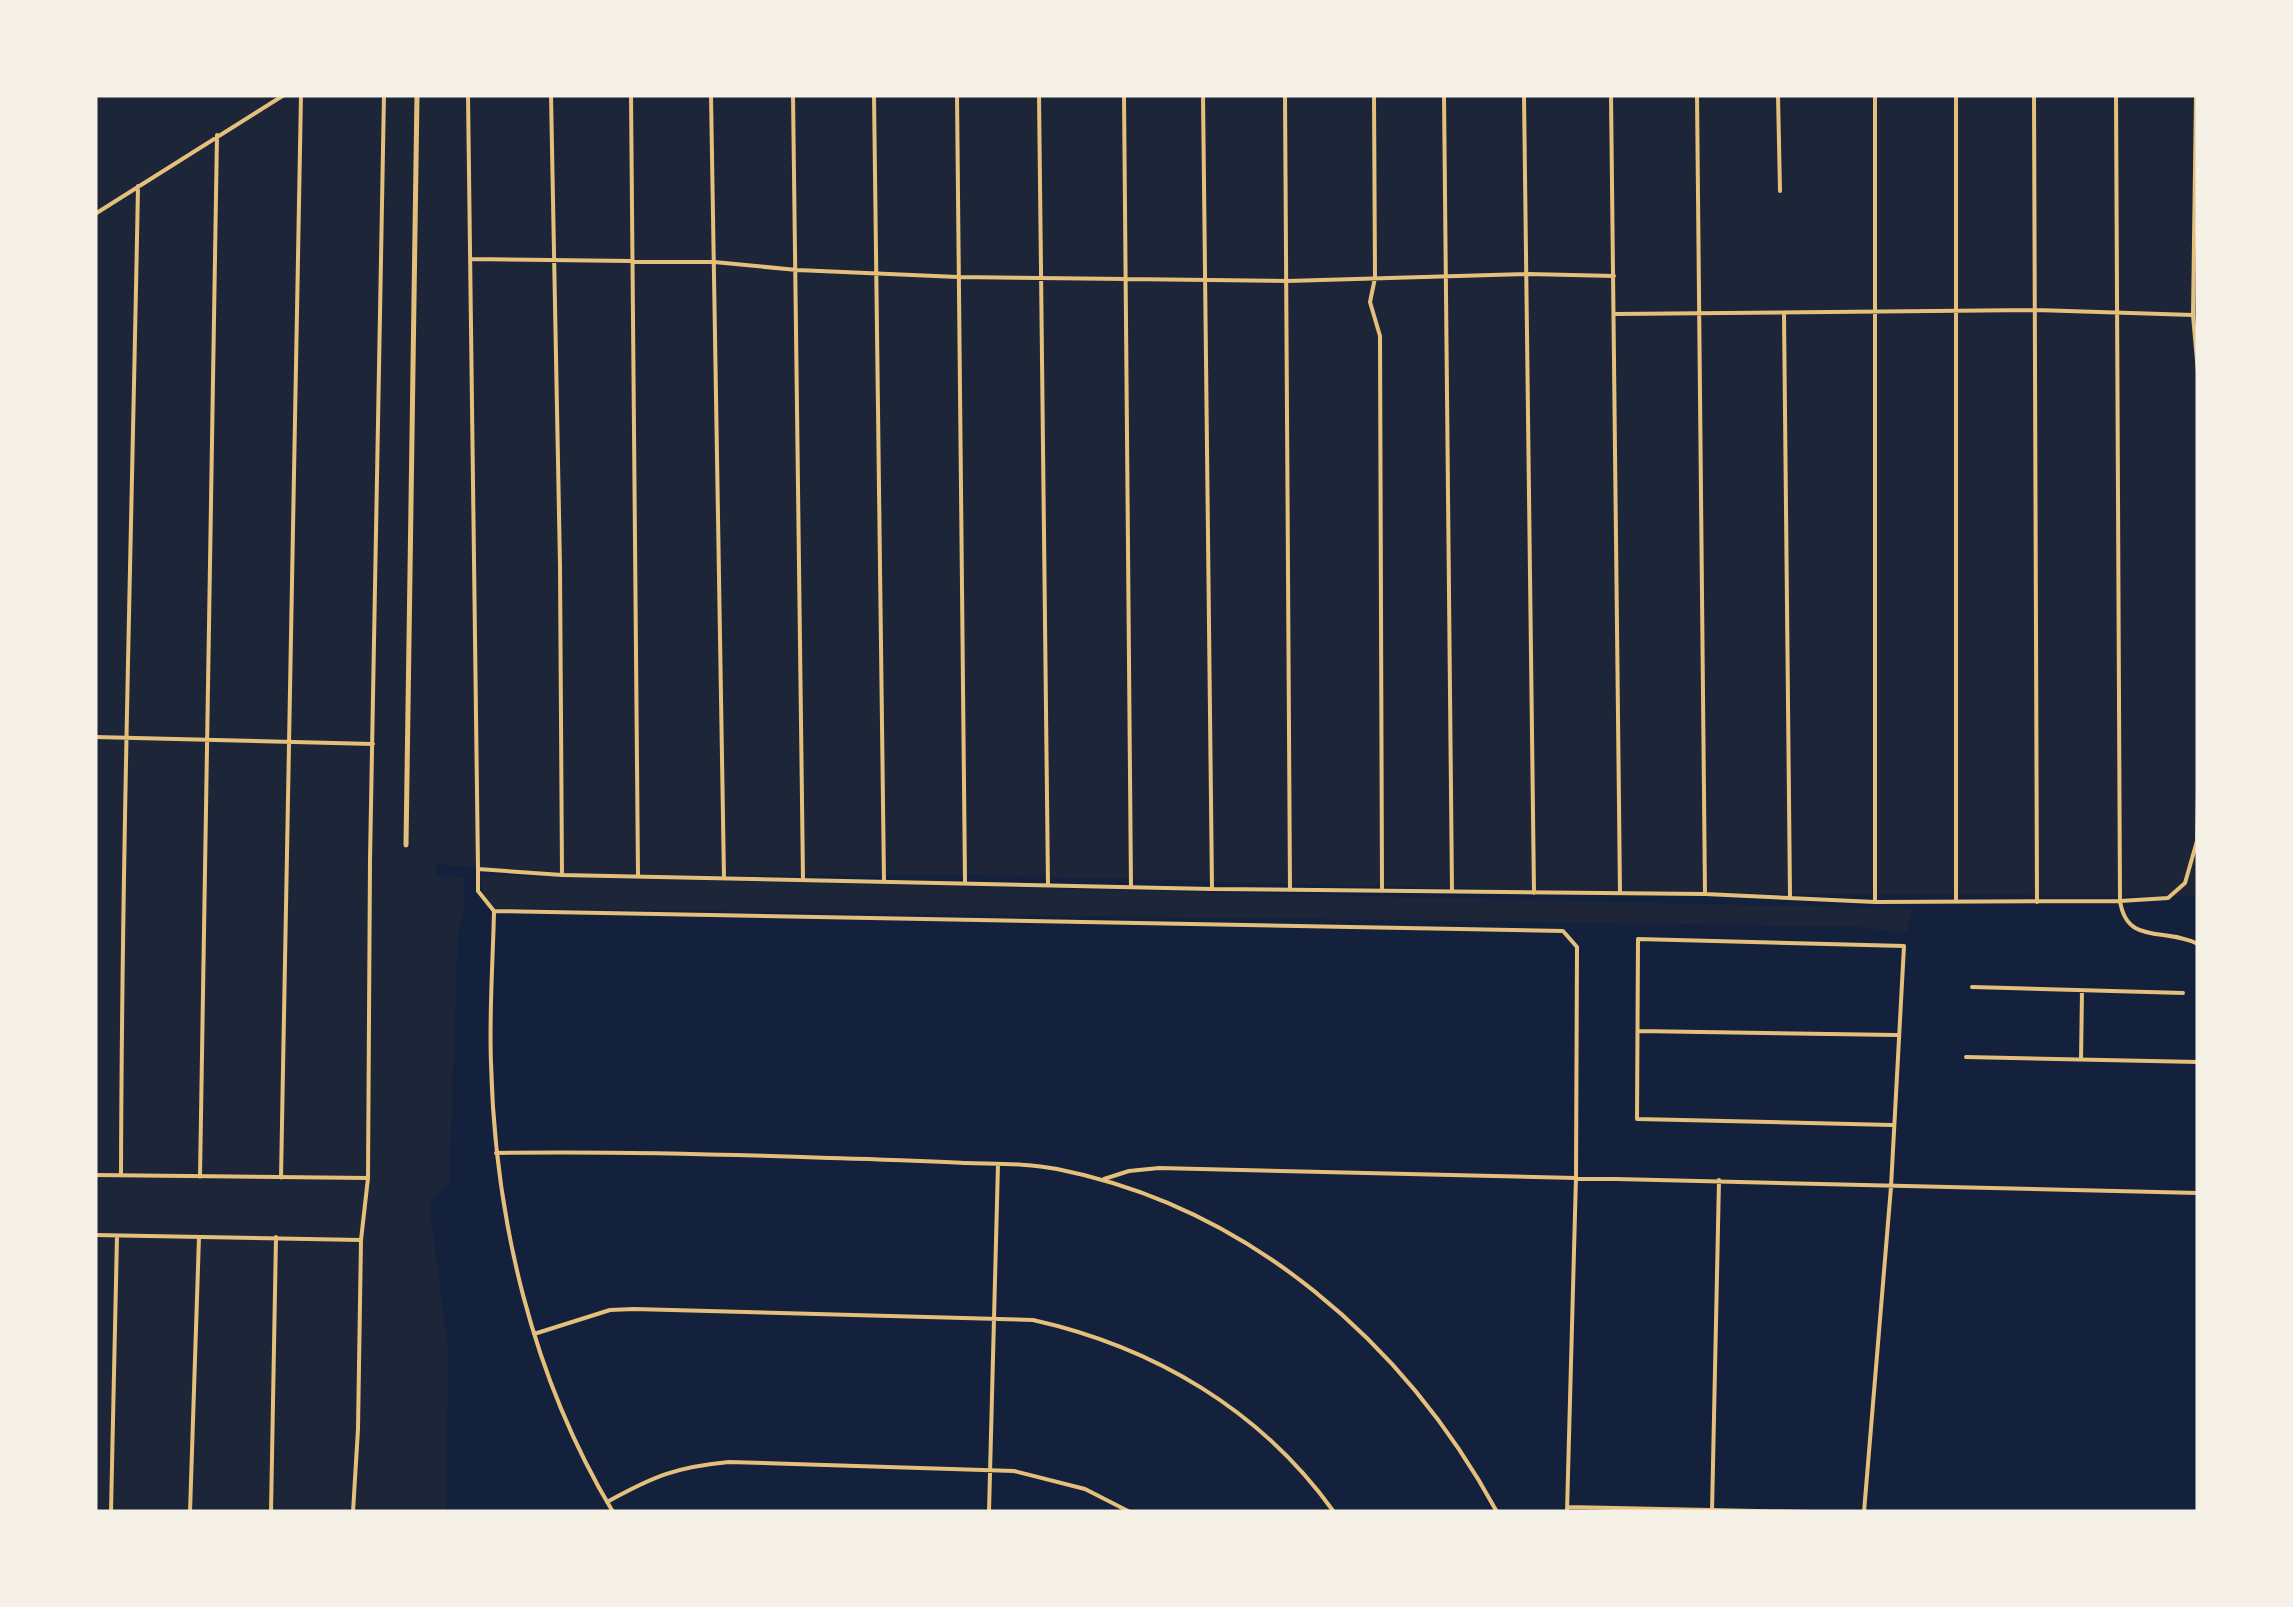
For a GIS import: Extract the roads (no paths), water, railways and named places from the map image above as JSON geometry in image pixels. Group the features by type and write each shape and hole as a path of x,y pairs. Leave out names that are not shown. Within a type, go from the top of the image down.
{"street":[{"path":"95,214 284,95"},
{"path":"281,1178 302,95"},
{"path":"352,1512 362,1240 368,1178 384,95"},
{"path":"406,845 417,95"},
{"path":"468,95 478,891 494,911 490,1061 496,1152 523,1307 568,1423 614,1512"},
{"path":"551,95 562,875"},
{"path":"631,95 638,876"},
{"path":"711,95 724,878"},
{"path":"793,95 803,878"},
{"path":"874,95 884,881"},
{"path":"957,95 965,882"},
{"path":"1040,95 1048,885"},
{"path":"1124,95 1131,887"},
{"path":"1203,95 1212,889"},
{"path":"1286,95 1290,890"},
{"path":"1374,95 1375,278 1370,302 1380,336 1382,890"},
{"path":"1444,95 1452,891"},
{"path":"1524,95 1534,893"},
{"path":"1611,95 1620,894"},
{"path":"1696,95 1705,894"},
{"path":"1778,95 1780,191"},
{"path":"1874,95 1875,902"},
{"path":"1956,95 1956,902"},
{"path":"2034,95 2037,902"},
{"path":"2116,95 2120,901 2123,919 2129,927 2148,933 2174,934 2198,944"},
{"path":"2196,95 2194,315 2198,372"},
{"path":"200,1176 218,135"},
{"path":"122,1175 122,860 128,738 138,186"},
{"path":"469,259 714,262 796,270 1041,278 1287,281 1529,274 1614,276"},
{"path":"1615,314 2036,310 2194,315"},
{"path":"1784,314 1790,896"},
{"path":"95,737 373,744"},
{"path":"478,869 562,875 1212,889 1705,894 1875,902 2120,901 2168,898 2185,884 2197,840 2198,792"},
{"path":"494,911 1549,928 1570,935 1577,947 1576,1177 1567,1509 1808,1512"},
{"path":"1864,1512 1891,1187 1904,946 1638,939 1636,1119 1892,1125"},
{"path":"1972,987 2183,993"},
{"path":"2081,1060 2082,990"},
{"path":"1638,1031 1897,1035"},
{"path":"1966,1057 2198,1062"},
{"path":"496,1152 998,1164 1052,1168 1102,1180 1201,1220 1264,1254 1355,1324 1410,1382 1472,1468 1496,1512"},
{"path":"989,1512 998,1164"},
{"path":"1102,1180 1129,1171 1159,1168 2198,1192"},
{"path":"95,1175 368,1178"},
{"path":"1712,1511 1719,1180"},
{"path":"95,1236 362,1240"},
{"path":"111,1512 117,1236"},
{"path":"190,1512 199,1237"},
{"path":"271,1512 276,1238"},
{"path":"534,1334 610,1310 634,1309 1033,1320 1094,1334 1136,1350 1187,1377 1264,1434 1334,1512"},
{"path":"607,1502 654,1476 684,1466 730,1462 990,1469 1057,1480 1130,1512"}]}
